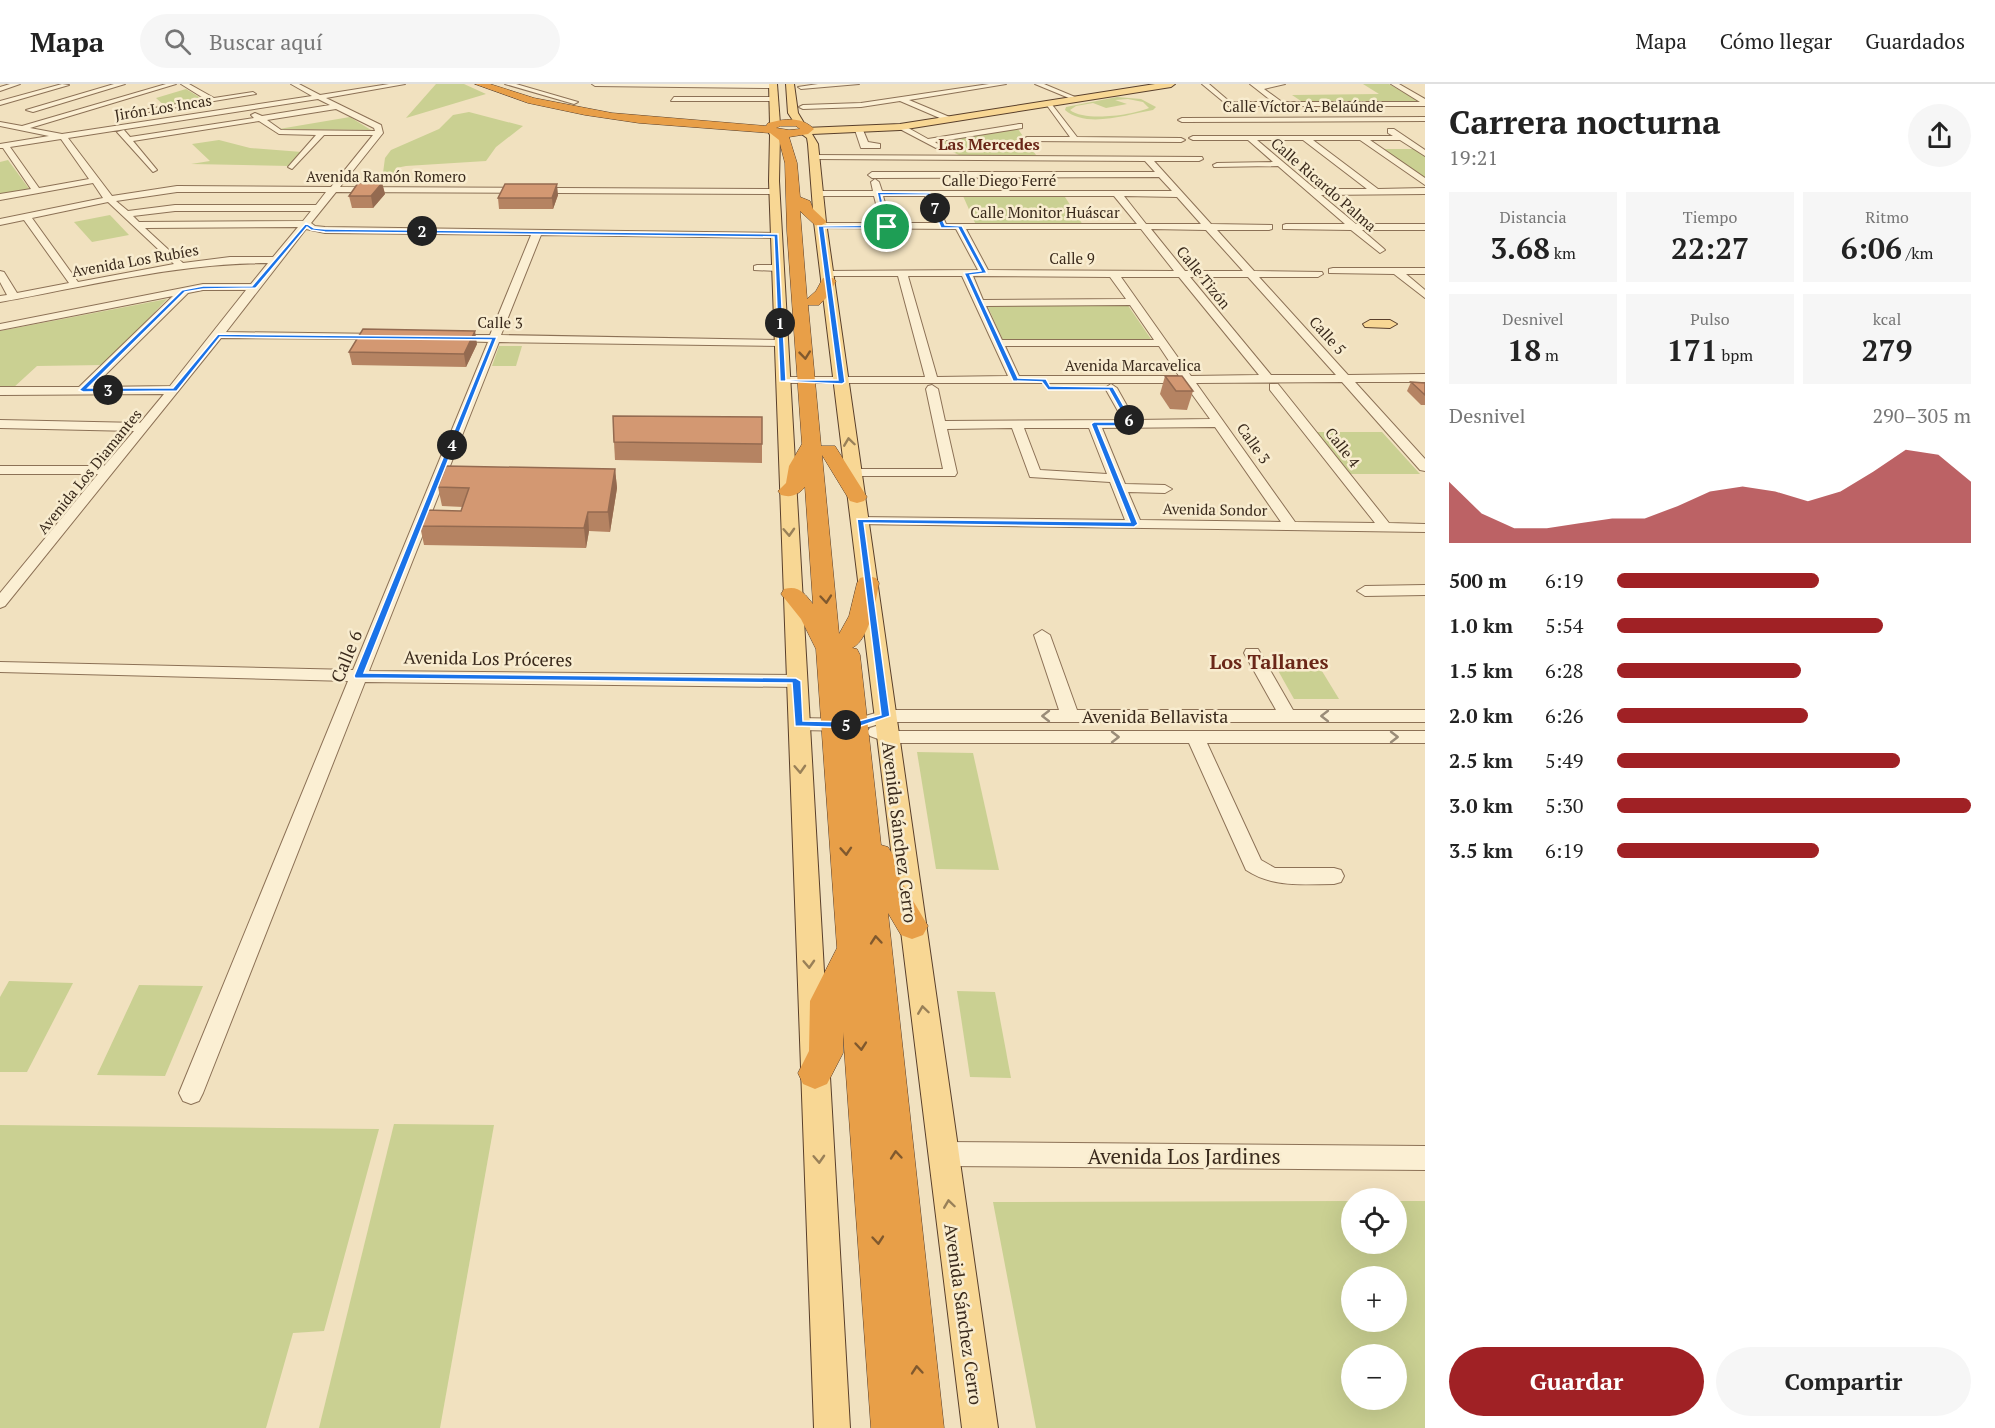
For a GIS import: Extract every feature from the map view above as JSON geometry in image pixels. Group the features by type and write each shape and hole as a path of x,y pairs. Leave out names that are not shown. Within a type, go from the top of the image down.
{"highway":[{"path":"481,84 568,105 640,119 803,128"},
{"path":"494,84 568,105 717,124"},
{"name":"Avenida Sánchez Cerro","path":"775,127 786,139 790,163 802,330 829,384"},
{"name":"Avenida Sánchez Cerro","path":"803,128 798,145 810,197 823,285 829,384 820,446 845,725 853,948 893,1428"},
{"path":"774,186 779,177 779,171 790,163"},
{"path":"779,303 794,315 802,330"},
{"path":"788,491 796,485 799,466 820,446 834,457 839,470 857,497"},
{"path":"792,594 838,650 861,615 868,583"},
{"name":"Avenida Sánchez Cerro","path":"845,725 865,823 922,1428"},
{"path":"865,823 876,842 881,874 912,926"},
{"path":"815,1073 826,1053 827,1001 853,948"}],"main road":[{"name":"Avenida Sánchez Cerro","path":"775,127 784,119 790,84"},
{"path":"1108,90 1127,84"},
{"path":"803,128 859,130 900,127 1145,84"},
{"path":"803,128 864,126 945,118 1172,84"},
{"name":"Avenida Sánchez Cerro","path":"776,85 811,137 815,157 810,197 821,224 823,285"},
{"name":"Avenida Sánchez Cerro","path":"776,85 774,186 777,235 768,268 779,303 832,1428"},
{"name":"Avenida Sánchez Cerro","path":"801,89 803,128"},
{"path":"774,101 788,105 801,89"},
{"path":"1370,324 1390,324"},
{"name":"Avenida Sánchez Cerro","path":"829,384 853,473 857,497 980,1428"}],"street":[{"path":"0,89 17,84"},
{"path":"0,103 65,84 98,91"},
{"path":"30,110 122,84"},
{"path":"148,84 163,87"},
{"path":"0,134 93,112 173,84"},
{"path":"143,95 184,84 212,100"},
{"path":"246,108 279,132 379,133 378,128 356,115 294,84"},
{"path":"349,84 362,90"},
{"name":"Jirón Los Incas","path":"2,146 115,125 402,84"},
{"path":"508,84 568,105"},
{"path":"595,84 776,85"},
{"path":"801,89 856,84"},
{"path":"803,107 849,106 1003,84"},
{"path":"1038,84 1071,97"},
{"path":"1204,84 1248,120"},
{"path":"1256,86 1281,84"},
{"path":"1394,84 1425,103"},
{"path":"670,119 677,85"},
{"path":"1256,86 1280,104"},
{"path":"245,89 270,104"},
{"path":"129,113 253,94"},
{"path":"143,95 162,108"},
{"path":"674,99 774,101"},
{"path":"901,99 945,118"},
{"path":"0,103 62,116"},
{"path":"1229,104 1425,103"},
{"path":"1050,104 1076,139"},
{"path":"1349,104 1425,154"},
{"path":"128,140 339,106"},
{"path":"1008,110 1040,158"},
{"path":"24,129 62,116 93,112"},
{"path":"337,118 356,115"},
{"name":"Calle Víctor A. Belaúnde","path":"1182,120 1425,119"},
{"path":"0,124 64,137 108,198 181,266"},
{"path":"273,129 305,124"},
{"path":"115,125 153,170"},
{"path":"927,141 1019,126"},
{"path":"900,127 959,158"},
{"path":"859,130 864,144"},
{"path":"292,167 322,132"},
{"name":"Avenida Los Diamantes","path":"0,603 218,336 254,287 379,133"},
{"path":"1193,138 1400,138"},
{"name":"Calle Ricardo Palma","path":"1250,138 1380,250"},
{"path":"1305,138 1375,191"},
{"path":"1362,138 1425,182"},
{"path":"1027,139 1181,140"},
{"path":"2,146 36,190"},
{"path":"815,157 1198,159"},
{"path":"867,158 887,227"},
{"path":"974,158 993,194"},
{"name":"Calle 5","path":"1147,158 1425,467"},
{"path":"1217,165 1280,164"},
{"path":"872,175 1161,174"},
{"path":"0,197 96,180"},
{"name":"Avenida Ramón Romero","path":"0,216 177,189 774,186"},
{"path":"1312,192 1425,191"},
{"name":"Calle Diego Ferré","path":"810,197 878,193 1178,194"},
{"path":"929,194 943,227"},
{"name":"Calle Tizón","path":"1117,194 1271,383"},
{"name":"Avenida Ramón Romero","path":"0,222 108,198"},
{"path":"1325,203 1336,203"},
{"path":"127,214 175,208 320,208"},
{"path":"222,225 239,208"},
{"path":"24,215 76,286"},
{"path":"138,225 306,224 313,229 325,230 777,235"},
{"name":"Calle Monitor Huáscar","path":"821,224 887,227 1269,227"},
{"path":"960,227 984,273"},
{"path":"1286,227 1425,228"},
{"name":"Calle 6","path":"191,1093 537,233"},
{"name":"Avenida Los Rubíes","path":"0,299 181,266 230,260 276,260"},
{"path":"1334,271 1425,271"},
{"path":"1396,271 1425,295"},
{"path":"853,473 950,473 932,385 902,273"},
{"name":"Calle 9","path":"823,285 902,273 1317,274"},
{"path":"966,273 1016,380"},
{"path":"1113,273 1192,384"},
{"path":"0,274 14,297"},
{"path":"0,327 203,287 254,287"},
{"path":"83,390 184,291"},
{"path":"980,303 1134,302"},
{"path":"218,336 390,337"},
{"name":"Calle 3","path":"436,338 781,343"},
{"path":"999,344 1163,343"},
{"name":"Avenida Marcavelica","path":"1349,383 1425,378"},
{"name":"Avenida Marcavelica","path":"932,385 1016,380 1111,388 1192,384"},
{"name":"Avenida Marcavelica","path":"783,381 932,385 1349,383 1425,386"},
{"name":"Calle 4","path":"1271,383 1385,527"},
{"name":"Calle 3","path":"1192,384 1291,526"},
{"path":"1111,388 1131,424"},
{"path":"0,390 174,390"},
{"path":"939,425 1220,423"},
{"path":"0,424 144,427"},
{"path":"1017,424 1035,474 1165,489"},
{"path":"1094,424 1134,524"},
{"path":"0,470 109,470"},
{"name":"Avenida Sondor","path":"860,521 1425,528"},
{"path":"1365,591 1425,590"},
{"path":"1042,635 1068,710"},
{"path":"1252,653 1288,716"},
{"name":"Avenida Los Próceres","path":"0,667 359,676 796,681"},
{"path":"966,716 970,737"},
{"name":"Avenida Bellavista","path":"887,726 966,716 1425,716"},
{"path":"1251,716 1262,737"},
{"path":"1348,716 1361,737"},
{"path":"798,724 887,726"},
{"name":"Avenida Bellavista","path":"887,726 970,737 1425,737"},
{"path":"1195,737 1249,859 1260,870 1275,876 1334,876"},
{"name":"Avenida Los Jardines","path":"943,1155 1425,1158"}],"green space":[{"path":"436,84 464,84 486,94 406,118"},
{"path":"1363,84 1389,84 1420,102 1304,103 1292,95 1379,94"},
{"path":"186,89 204,100 165,106 156,98"},
{"path":"1117,97 1141,99 1156,107 1153,110 1120,117 1085,119 1074,116 1065,110 1066,107","holes":["1128,99 1143,102 1149,108 1121,115 1086,116 1070,110 1076,106 1093,103 1106,108 1127,104 1115,100"]},
{"path":"469,112 523,126 496,147 486,161 406,166 396,168 393,175 383,173 385,158 391,150 439,129 453,115"},
{"path":"350,117 371,130 279,129"},
{"path":"1018,129 1036,155 959,155 931,142"},
{"path":"219,140 250,148 302,152 290,166 191,164 210,161 192,144"},
{"path":"1380,149 1414,149 1425,156 1425,181"},
{"path":"8,160 30,190 0,195 0,162"},
{"path":"963,196 1065,197 1083,225 976,225"},
{"path":"110,215 129,235 92,242 74,222"},
{"path":"167,299 104,365 37,366 13,388 0,389 0,331"},
{"path":"1127,304 1151,339 1003,340 987,305"},
{"path":"499,346 522,346 516,366 492,366"},
{"path":"1316,432 1382,432 1420,474 1350,474"},
{"path":"1271,658 1314,658 1339,699 1294,699"},
{"path":"917,752 973,753 999,870 936,869"},
{"path":"9,981 73,983 27,1072 0,1072 0,997"},
{"path":"139,985 203,986 165,1076 97,1075"},
{"path":"957,991 995,992 1011,1078 970,1077"},
{"path":"394,1124 494,1125 440,1428 319,1428"},
{"path":"0,1125 379,1129 324,1331 293,1333 266,1428 0,1428"},
{"path":"1341,1201 1341,1254 1407,1254 1407,1201 1425,1201 1425,1428 1036,1428 993,1202"}],"building":[{"path":"358,183 382,183 371,196 349,196"},
{"path":"505,184 557,184 552,198 498,198"},
{"path":"363,329 475,331 464,354 349,352"},
{"path":"1165,376 1182,376 1193,391 1176,391"},
{"path":"1411,382 1425,383 1425,395"},
{"path":"613,416 762,417 762,444 614,442"},
{"path":"446,466 615,469 608,512 588,512 584,528 420,526 426,510 461,511 469,488 438,487"}],"district":[{"name":"Las Mercedes","path":"989,144"},
{"name":"Los Tallanes","path":"1269,661"}],"route":[{"path":"878,193 929,194 943,227 960,227 984,273 966,273 1016,380 1044,380 1048,388 1111,388 1131,424 1094,424 1134,524 860,521 886,716 855,725 798,724 796,681 359,676 494,338 218,336 174,390 83,390 184,291 203,287 254,287 306,224 313,229 325,230 777,235 783,381 842,382 821,226 887,227 878,193"}]}
